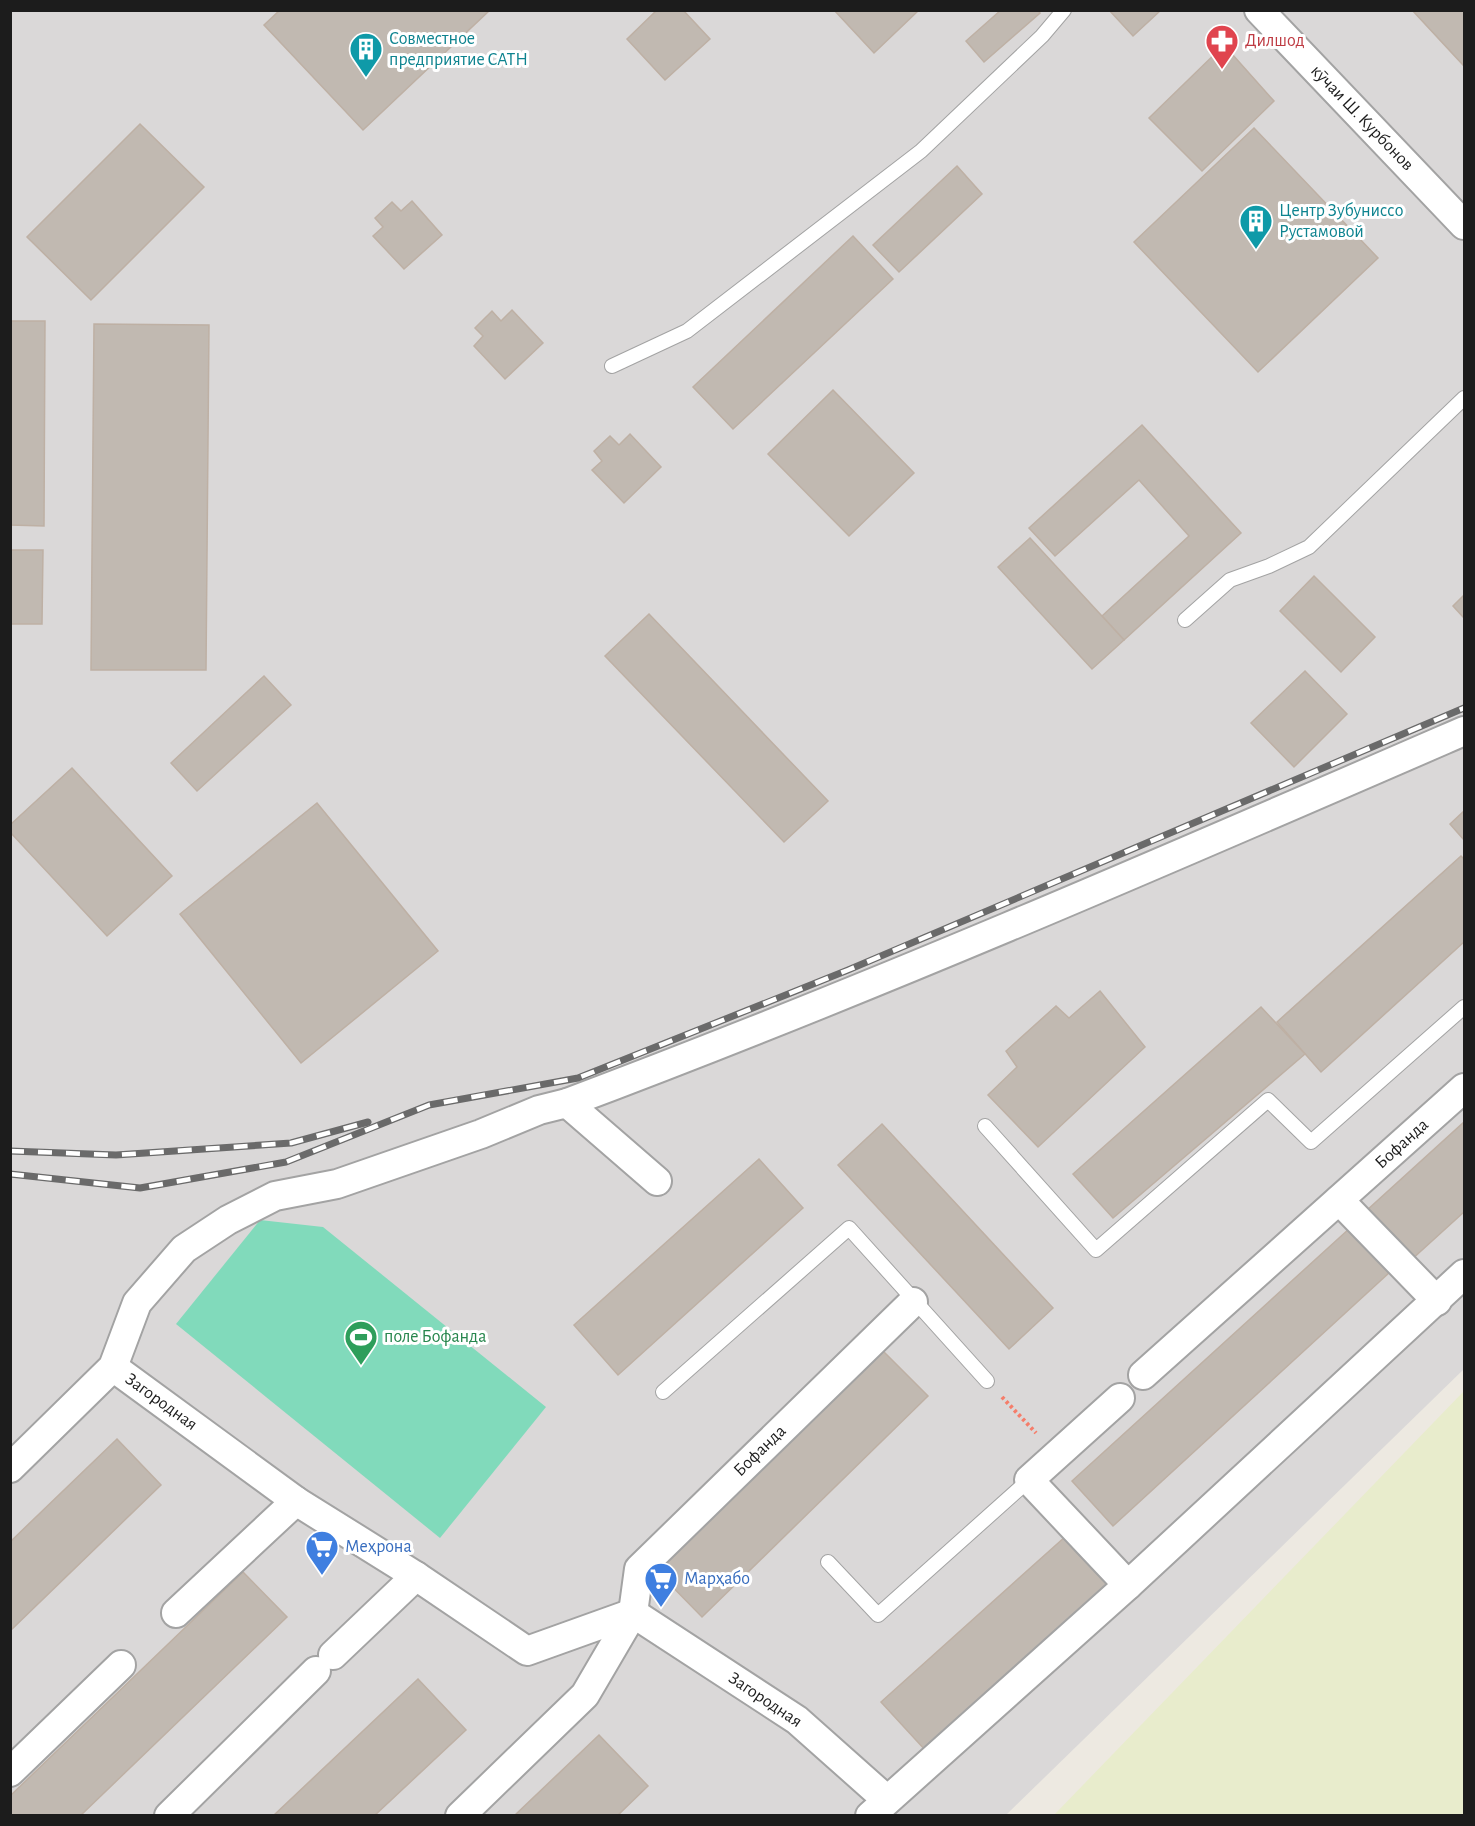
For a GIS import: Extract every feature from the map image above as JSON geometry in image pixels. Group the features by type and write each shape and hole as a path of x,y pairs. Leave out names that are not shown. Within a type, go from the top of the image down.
{"street":[{"name":"кӯчаи Ш. Курбонов","path":"1259,10 1464,225"},
{"path":"113,1367 137,1303 184,1249 228,1220 275,1196 337,1184 481,1134 539,1110 567,1103 725,1044 899,970 1037,916 1464,731"},
{"name":"Бофанда","path":"1143,1375 1464,1088"},
{"path":"567,1103 657,1181"},
{"path":"1339,1200 1437,1301"},
{"path":"879,1808 1128,1585 1464,1274"},
{"name":"Бофанда","path":"633,1613 639,1569 913,1302"},
{"name":"Загородная","path":"10,1468 113,1367 296,1501 416,1576 527,1651 633,1613 797,1720 879,1808"},
{"path":"1120,1398 1029,1480 1128,1585"},
{"path":"176,1613 296,1501"},
{"path":"175,1814 325,1663 416,1576"},
{"path":"460,1815 585,1695 633,1613"},
{"path":"10,1772 121,1665"}],"lane":[{"path":"612,366 687,331 921,151 1042,36 1064,10"},
{"path":"1185,621 1230,580 1269,566 1309,547 1464,398"},
{"path":"985,1126 1096,1250 1268,1100 1311,1142 1464,1008"},
{"path":"663,1392 849,1228 913,1302 987,1381"},
{"path":"828,1562 878,1615 1029,1480"}],"path":[{"path":"987,1381 1056,1455"}],"shaded area":[{"path":"11,11 1464,11 1464,1369 1006,1815 11,1816"}],"green space":[{"name":"поле Бофанда","path":"260,1220 323,1227 546,1407 440,1538 176,1324"},
{"path":"1464,1391 1464,1815 1054,1815"}],"building":[{"name":"Совместное предприятие CATH","path":"280,10 490,10 363,130 264,25"},
{"path":"657,10 683,10 710,39 665,80 627,39"},
{"path":"834,10 919,10 874,53"},
{"path":"1001,10 1038,10 1040,13 984,62 966,41"},
{"path":"1109,10 1161,10 1133,36"},
{"path":"1412,10 1464,10 1464,66"},
{"path":"1224,45 1274,101 1202,171 1149,118"},
{"path":"140,124 204,187 91,300 27,237"},
{"name":"Центр Зубуниссо Рустамовой","path":"1254,128 1378,258 1258,372 1134,242"},
{"path":"957,166 982,194 899,272 873,245"},
{"path":"412,201 442,235 404,269 373,236 383,227 375,218 392,202 401,211"},
{"path":"853,236 893,279 733,429 693,387"},
{"path":"512,310 543,343 505,379 474,346 483,336 475,328 492,311 501,321"},
{"path":"10,321 45,321 44,526 10,525"},
{"path":"94,324 209,325 206,670 91,670"},
{"path":"833,390 914,473 849,536 768,454"},
{"path":"1142,425 1241,533 1124,640 1102,616 1189,536 1139,480 1055,556 1029,528"},
{"path":"630,434 661,467 624,503 592,470 602,461 594,451 610,436 619,445"},
{"path":"1030,538 1124,640 1092,669 998,567"},
{"path":"10,550 43,550 42,624 10,624"},
{"path":"1314,576 1375,637 1341,672 1280,611"},
{"path":"1464,595 1464,618 1453,606"},
{"path":"649,614 828,801 784,842 605,656"},
{"path":"1305,671 1347,714 1294,767 1251,723"},
{"path":"264,676 291,705 197,791 171,763"},
{"path":"72,768 172,876 107,936 10,832 10,825"},
{"path":"317,803 438,951 301,1063 180,914"},
{"path":"1464,811 1464,840 1450,824"},
{"path":"1461,856 1464,859 1464,942 1321,1072 1277,1022"},
{"path":"1100,991 1145,1047 1038,1147 988,1095 1017,1067 1006,1051 1056,1006 1069,1018"},
{"path":"1261,1007 1305,1054 1113,1218 1073,1174"},
{"path":"1464,1122 1464,1212 1410,1261 1366,1211"},
{"path":"882,1124 1053,1308 1009,1349 838,1165"},
{"path":"759,1159 803,1208 618,1375 574,1325"},
{"path":"1350,1228 1390,1272 1113,1526 1072,1481"},
{"path":"880,1348 928,1396 702,1617 654,1568"},
{"path":"117,1439 161,1485 10,1631 10,1542"},
{"path":"1066,1536 1110,1585 926,1751 881,1702"},
{"path":"243,1572 287,1617 80,1816 10,1816 10,1796"},
{"path":"418,1679 466,1730 374,1816 273,1816"},
{"path":"599,1735 648,1786 617,1816 514,1816"}],"railway":[{"path":"10,1174 140,1188 286,1162 429,1105 578,1078 848,970 1464,708"},
{"path":"10,1151 116,1155 291,1143 368,1122"}],"place":[{"name":"Дилшод","path":"1222,70"},
{"name":"Совместное предприятие CATH","path":"366,78"},
{"name":"Центр Зубуниссо Рустамовой","path":"1256,250"},
{"name":"поле Бофанда","path":"361,1366"},
{"name":"Меҳрона","path":"322,1576"},
{"name":"Марҳабо","path":"661,1608"}]}
